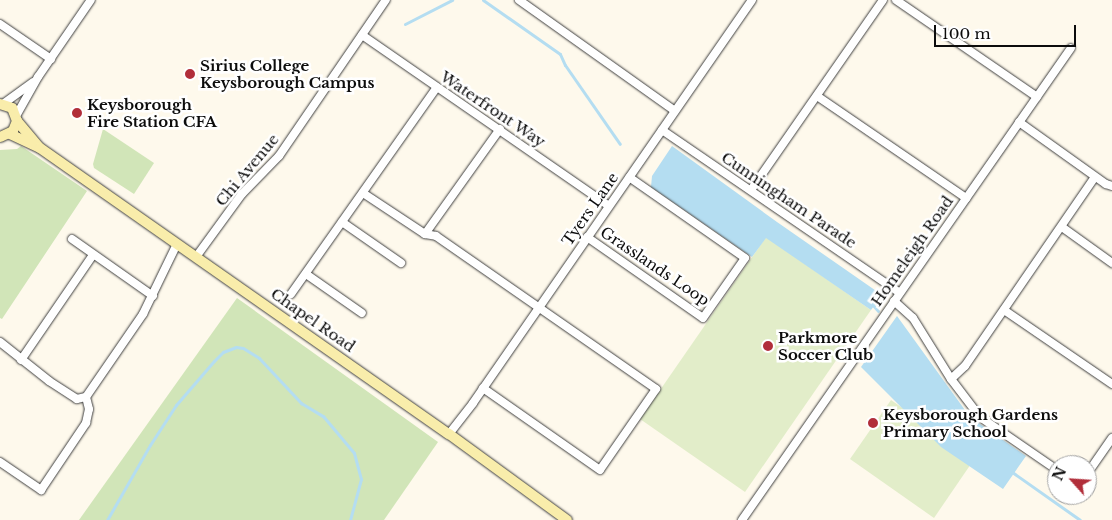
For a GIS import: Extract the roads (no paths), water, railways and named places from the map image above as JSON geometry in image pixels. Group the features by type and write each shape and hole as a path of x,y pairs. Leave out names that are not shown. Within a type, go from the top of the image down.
{"main road":[{"name":"Chapel Road","path":"2,104 12,108 17,118 40,148 449,434 567,520"},
{"path":"3,137 17,118"},
{"name":"Chapel Road","path":"3,137 40,148"}],"street":[{"path":"17,118 38,77 91,0"},
{"name":"Chi Avenue","path":"196,258 242,194 279,156 386,0"},
{"path":"751,190 884,0"},
{"path":"896,0 1037,97"},
{"path":"524,1 675,111"},
{"name":"Tyers Lane","path":"449,434 662,130 748,1"},
{"path":"0,24 51,59"},
{"name":"Waterfront Way","path":"362,35 609,206"},
{"name":"Homeleigh Road","path":"742,520 1071,48"},
{"path":"2,104 38,77"},
{"path":"291,294 437,87"},
{"path":"817,96 966,198"},
{"path":"1019,122 1112,186"},
{"path":"426,234 500,129"},
{"name":"Cunningham Parade","path":"662,130 900,293"},
{"path":"952,379 965,366 1096,176"},
{"name":"Grasslands Loop","path":"587,237 704,318 745,258 629,177"},
{"path":"363,192 426,234 436,236 656,389 600,470 483,388"},
{"path":"342,222 401,263"},
{"path":"1062,227 1112,263"},
{"path":"72,239 153,296"},
{"path":"0,342 21,360 77,399 86,397 153,296 177,244"},
{"path":"21,360 93,255"},
{"path":"306,274 362,313"},
{"path":"894,301 913,318 952,379 980,417 1047,463"},
{"path":"1004,310 1112,384"},
{"path":"0,462 41,490 86,423 89,409 86,397"},
{"path":"1097,460 1112,438"}],"water":[{"path":"672,146 882,295 871,310 766,238 752,257 651,187 652,176"},
{"path":"897,316 970,417 1026,456 1003,489 941,447 861,367"}],"waterway":[{"path":"405,24 452,0"},
{"path":"483,0 560,54 565,65 620,144"},
{"path":"872,304 878,311"},
{"path":"107,520 150,445 176,405 223,352 236,347 243,348 259,358 301,403 323,416 354,453 361,479 350,520"},
{"path":"1012,472 1080,520"}],"place":[{"name":"Sirius College Keysborough Campus","path":"190,74"},
{"name":"Keysborough Fire Station CFA","path":"77,113"},
{"name":"Parkmore Soccer Club","path":"768,346"},
{"name":"Keysborough Gardens Primary School","path":"873,423"}]}
